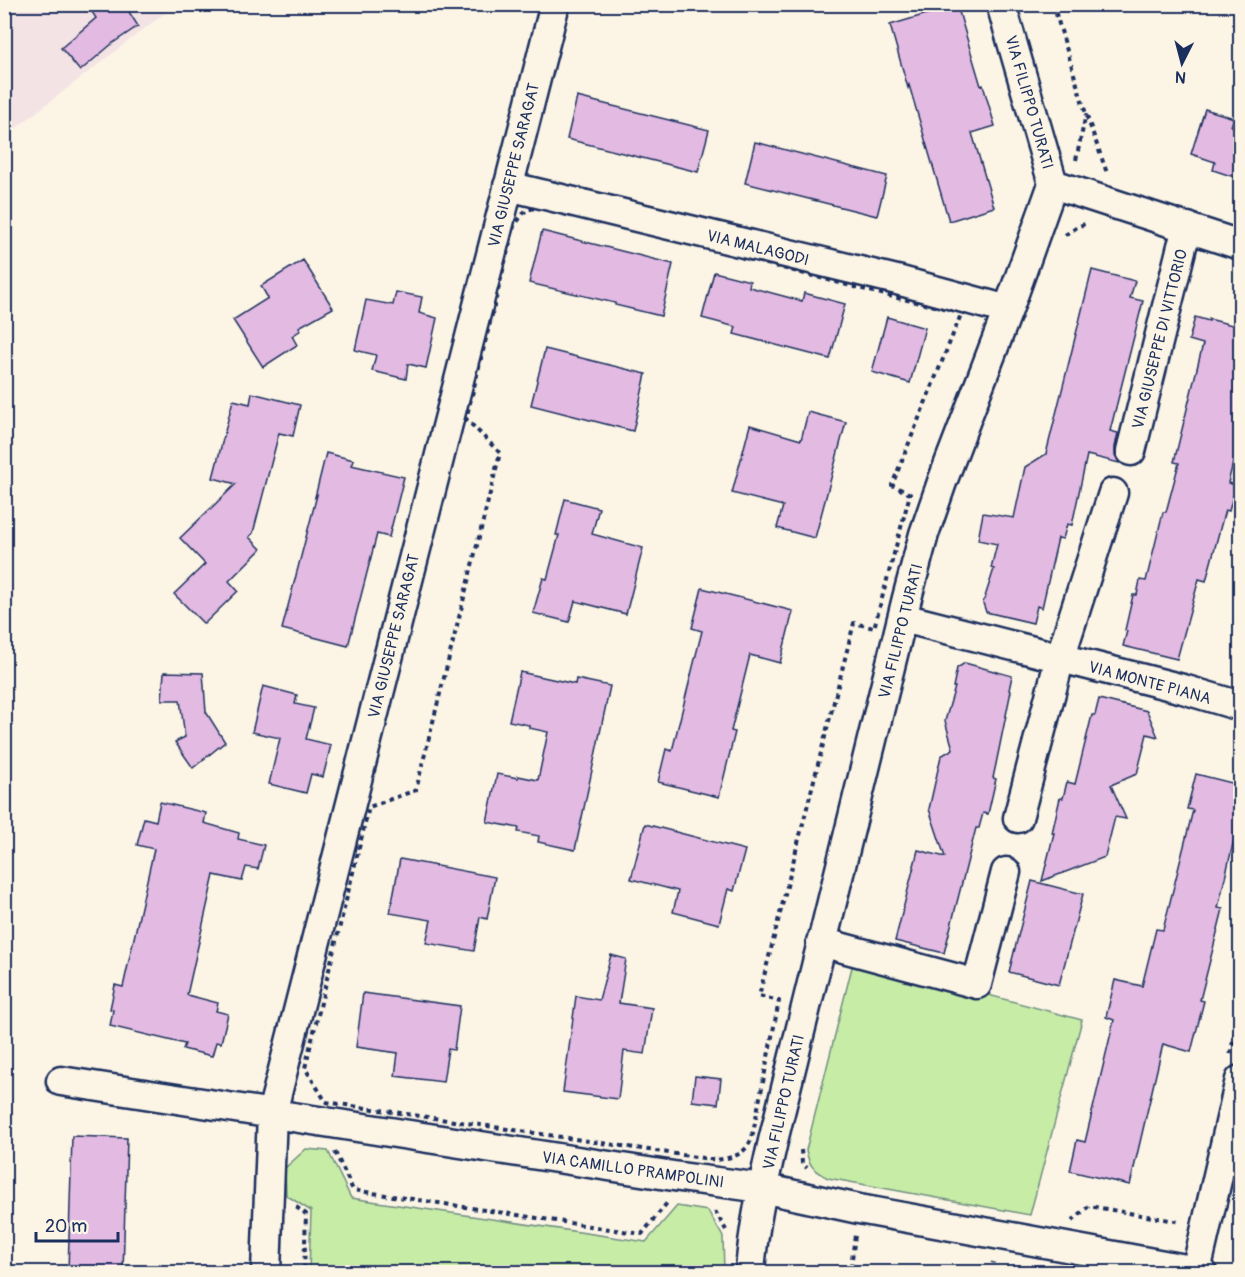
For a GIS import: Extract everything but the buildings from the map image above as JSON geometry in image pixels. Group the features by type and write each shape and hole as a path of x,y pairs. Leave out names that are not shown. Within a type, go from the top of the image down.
{"street":[{"name":"VIA GIUSEPPE SARAGAT","path":"266,1272 272,1113 555,4"},
{"name":"VIA FILIPPO TURATI","path":"750,1272 762,1188 821,942 924,534 1053,184 1002,4"},
{"name":"VIA GIUSEPPE DI VITTORIO","path":"1053,184 1240,245"},
{"name":"VIA MALAGODI","path":"508,186 897,280 1008,310"},
{"name":"VIA GIUSEPPE DI VITTORIO","path":"1131,451 1188,227"},
{"path":"1018,818 1060,658 1113,492"},
{"name":"VIA MONTE PIANA","path":"903,618 1183,689 1240,706"},
{"path":"821,942 977,984 1006,872"},
{"path":"1199,1272 1235,1068"},
{"name":"VIA CAMILLO PRAMPOLINI","path":"61,1081 762,1188 870,1211 1199,1272"}],"path":[{"path":"1053,4 1086,114 1108,173"},
{"path":"539,207 553,208 882,294 962,312 892,485 910,494 874,628 854,622 759,996 779,1001 753,1138 747,1148 734,1157 716,1160 326,1102 305,1068 369,807 416,790 500,453 466,419 514,226 526,210 539,207"},
{"path":"1065,235 1079,226 1092,222"},
{"path":"1235,1068 1240,1011"},
{"path":"332,1146 354,1190 642,1234 670,1200"},
{"path":"801,1149 802,1163 808,1170"},
{"path":"712,1206 729,1236"},
{"path":"1071,1221 1089,1206 1189,1223"},
{"path":"850,1272 850,1267 856,1268"}],"shaded area":[{"path":"5,5 175,5 16,128 5,116"}],"green space":[{"path":"854,959 1082,1020 1030,1215 828,1178 813,1167 806,1150"},
{"path":"306,1149 328,1151 351,1198 646,1242 677,1206 708,1211 723,1237 724,1272 309,1272 311,1211 286,1195 285,1168"}]}
